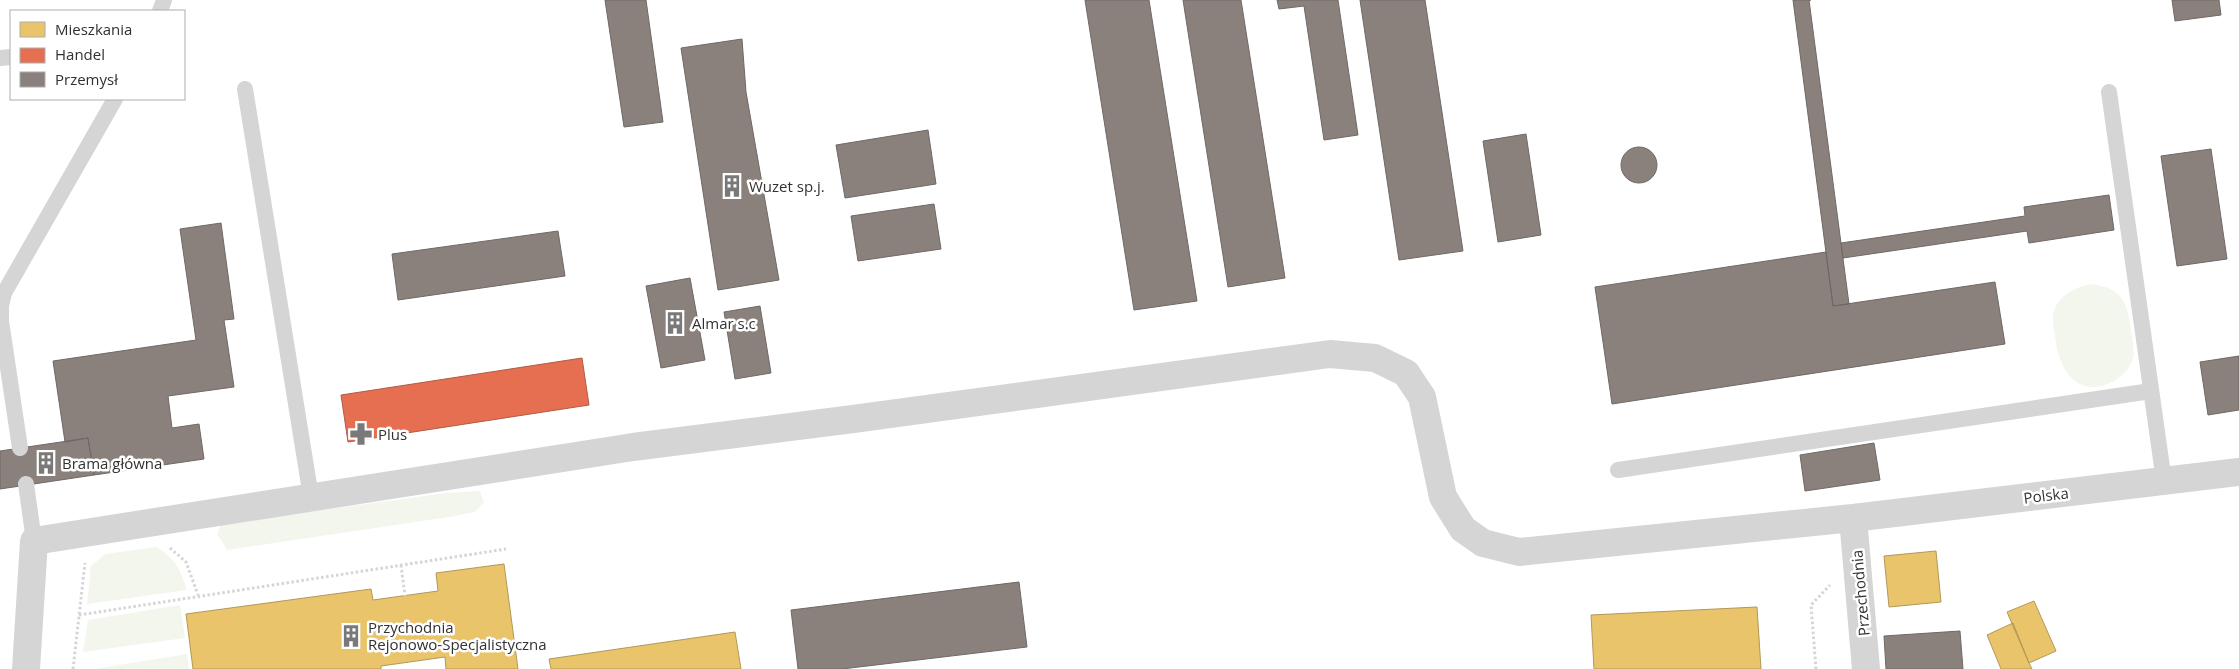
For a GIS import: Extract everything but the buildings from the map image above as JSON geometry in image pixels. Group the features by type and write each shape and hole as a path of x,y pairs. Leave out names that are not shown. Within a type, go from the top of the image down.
{"street":[{"name":"Polska","path":"34,541 634,447 1330,354 1375,358 1406,373 1422,397 1443,497 1463,529 1484,543 1519,552 1853,518 2239,472"},
{"name":"Przechodnia","path":"1853,518 1866,669"},
{"path":"26,669 34,541"}],"lane":[{"path":"245,89 311,497"},
{"path":"2109,92 2164,481"},
{"path":"20,448 0,321 2,299 4,292 114,100"},
{"path":"1618,470 2151,390"},
{"path":"26,484 34,541"}],"path":[{"path":"167,545 186,562 198,596"},
{"path":"79,615 506,549"},
{"path":"72,669 86,560"},
{"path":"401,565 405,596"},
{"path":"1816,669 1811,605 1831,584"}],"shaded area":[{"path":"2091,284 2112,290 2123,301 2129,317 2134,351 2133,360 2123,374 2105,385 2093,387 2084,386 2075,381 2063,366 2056,345 2053,321 2055,309 2062,298 2072,290"},
{"path":"480,491 484,502 475,512 449,517 227,550 217,534 221,525 233,522 447,493"},
{"path":"157,547 169,556 176,565 187,590 87,604 91,566 105,554"},
{"path":"180,605 185,638 83,652 88,620"},
{"path":"187,654 189,669 94,669"}],"place":[{"name":"Wuzet sp.j.","path":"732,186"},
{"name":"Almar s.c","path":"675,323"},
{"name":"Plus","path":"361,434"},
{"name":"Brama główna","path":"46,463"},
{"name":"Przychodnia Rejonowo-Specjalistyczna","path":"351,636"}]}
